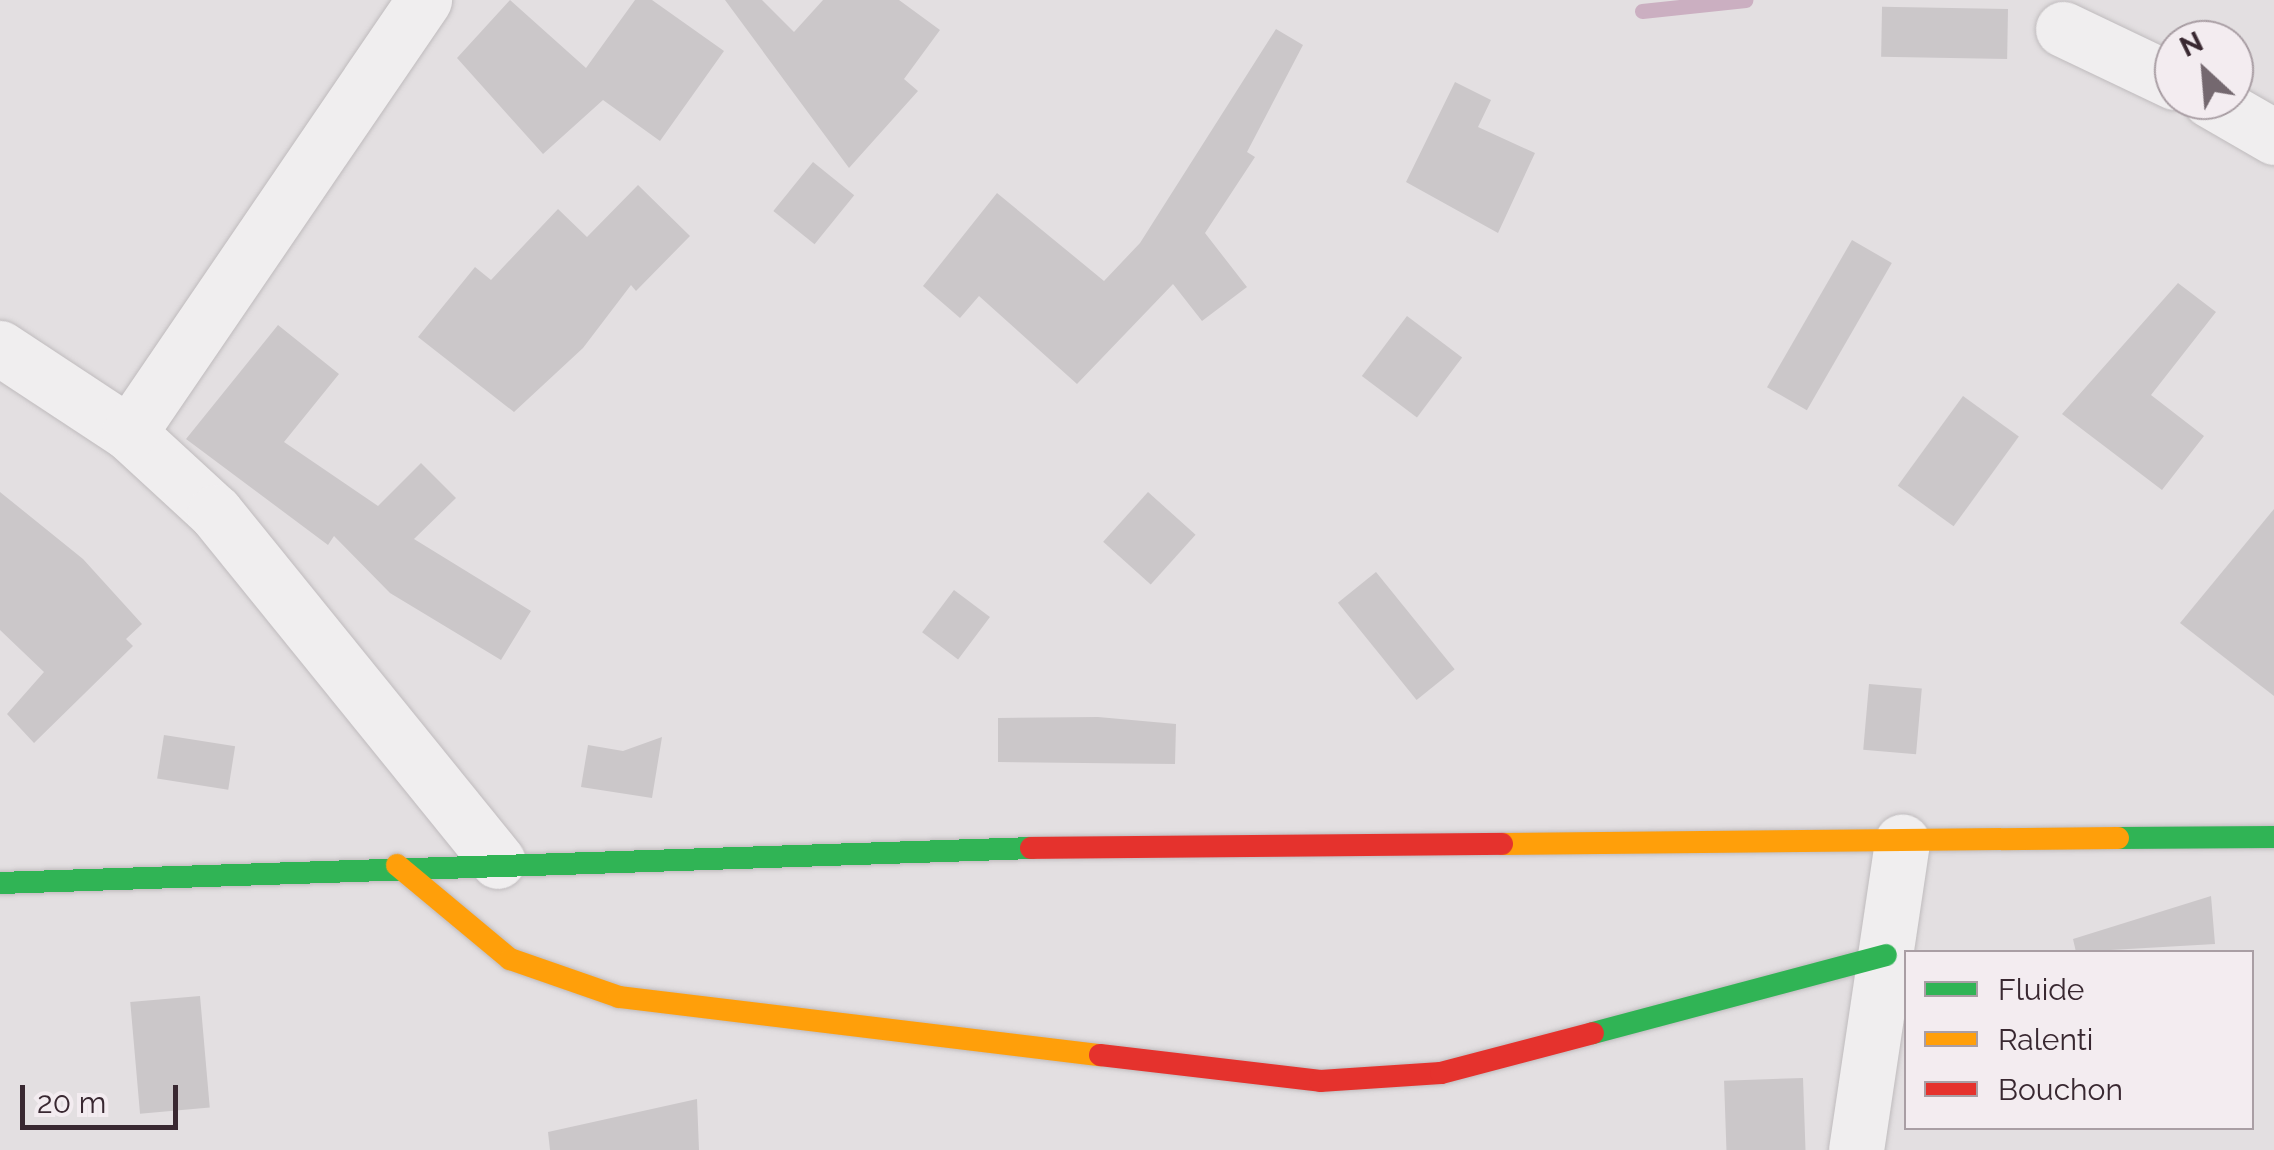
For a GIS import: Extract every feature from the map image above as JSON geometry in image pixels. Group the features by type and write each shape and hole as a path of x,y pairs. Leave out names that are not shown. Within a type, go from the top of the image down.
{"street":[{"path":"129,433 424,0"},
{"path":"2063,28 2154,72"},
{"path":"2245,120 2274,137"},
{"path":"0,348 129,433 214,512 498,861"},
{"path":"0,884 498,861 2274,836"},
{"path":"1856,1150 1902,841"},
{"path":"397,865 510,959 545,979 618,997 1320,1081 1441,1073 1886,955"}],"building":[{"path":"510,0 586,68 635,0 652,0 724,51 660,141 603,100 543,154 457,58"},
{"path":"725,0 762,0 794,32 823,0 899,0 940,30 904,79 918,91 849,168"},
{"path":"1882,7 2008,9 2007,59 1881,57"},
{"path":"1276,29 1303,45 1247,152 1255,157 1205,233 1247,287 1202,321 1173,284 1077,384 979,296 960,318 923,286 997,193 1104,281 1140,243"},
{"path":"1455,82 1491,100 1478,127 1535,153 1498,233 1406,182"},
{"path":"813,162 854,195 815,244 773,211"},
{"path":"638,185 690,236 636,291 631,285 583,348 514,412 418,337 475,267 491,280 558,209 587,237"},
{"path":"1852,240 1892,263 1807,410 1767,387"},
{"path":"2178,283 2216,312 2151,395 2204,436 2162,490 2062,414"},
{"path":"1407,316 1462,358 1417,417 1362,376"},
{"path":"278,325 339,374 284,442 378,506 421,463 456,498 414,539 531,611 501,660 390,593 334,536 328,545 186,439"},
{"path":"1963,396 2019,437 1954,526 1898,486"},
{"path":"0,492 83,559 142,624 126,639 133,646 34,743 7,714 44,672 0,630"},
{"path":"1148,492 1196,535 1151,585 1103,542"},
{"path":"2274,509 2274,696 2180,623"},
{"path":"1376,572 1455,669 1417,700 1338,603"},
{"path":"954,590 990,617 958,659 922,632"},
{"path":"1869,684 1922,689 1916,754 1863,750"},
{"path":"1098,717 1176,724 1175,764 998,762 998,718"},
{"path":"164,735 235,746 228,790 157,778"},
{"path":"662,737 652,798 581,787 588,745 623,751"},
{"path":"2211,896 2215,944 2076,950 2073,939"},
{"path":"200,996 210,1108 140,1114 130,1002"},
{"path":"1803,1078 1806,1150 1726,1150 1724,1081"},
{"path":"697,1099 699,1150 550,1150 548,1132"}],"waterway":[{"path":"1642,11 1745,0"}],"traffic: fast":[{"path":"2118,838 2274,837"},
{"path":"0,883 1031,848"},
{"path":"1593,1033 1886,955"}],"traffic: slow":[{"path":"1502,844 2118,838"},
{"path":"397,865 510,959 619,997 1100,1055"}],"traffic: jam":[{"path":"1031,848 1502,844"},
{"path":"1100,1055 1320,1081 1441,1073 1593,1033"}]}
